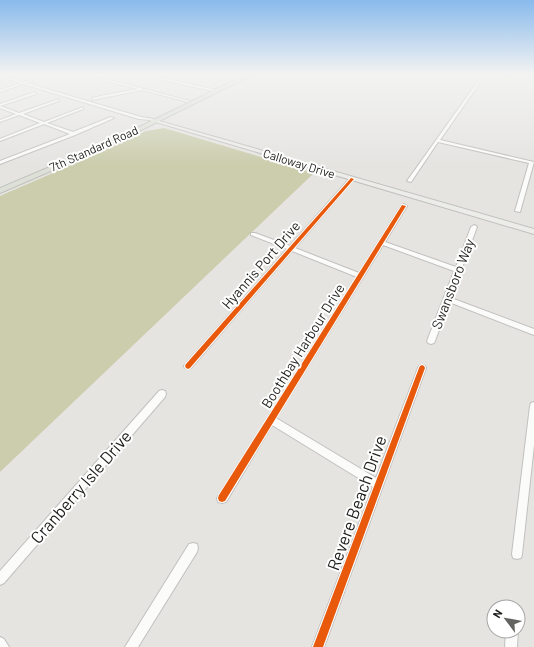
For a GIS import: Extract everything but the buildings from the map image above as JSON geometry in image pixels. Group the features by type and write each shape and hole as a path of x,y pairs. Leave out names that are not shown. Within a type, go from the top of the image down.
{"main road":[{"name":"7th Standard Road","path":"0,185 154,120 182,104"},
{"name":"7th Standard Road","path":"0,191 92,151 188,104"},
{"name":"Calloway Drive","path":"154,120 534,232"}],"street":[{"path":"0,121 47,104"},
{"path":"95,104 140,118 154,120"},
{"path":"111,104 147,115 154,120"},
{"path":"409,181 463,104"},
{"path":"0,106 74,134"},
{"path":"0,140 82,108"},
{"path":"0,163 112,118"},
{"path":"437,141 532,163 518,211"},
{"name":"Hyannis Port Drive","path":"188,366 352,179"},
{"name":"Boothbay Harbour Drive","path":"222,498 404,206"},
{"name":"Swansboro Way","path":"431,341 474,227"},
{"path":"253,234 361,276"},
{"path":"382,243 458,270"},
{"path":"447,299 534,332"},
{"name":"Revere Beach Drive","path":"318,647 422,368"},
{"name":"Cranberry Isle Drive","path":"0,579 162,394"},
{"path":"517,554 531,468 534,406"},
{"path":"271,420 379,485"},
{"path":"131,647 193,548"},
{"path":"0,643 3,647"}],"green space":[{"path":"164,128 314,173 0,472 0,196 146,131"}],"cycle path":[{"path":"188,366 352,179"},
{"path":"222,498 404,206"},
{"path":"318,647 422,368"}]}
